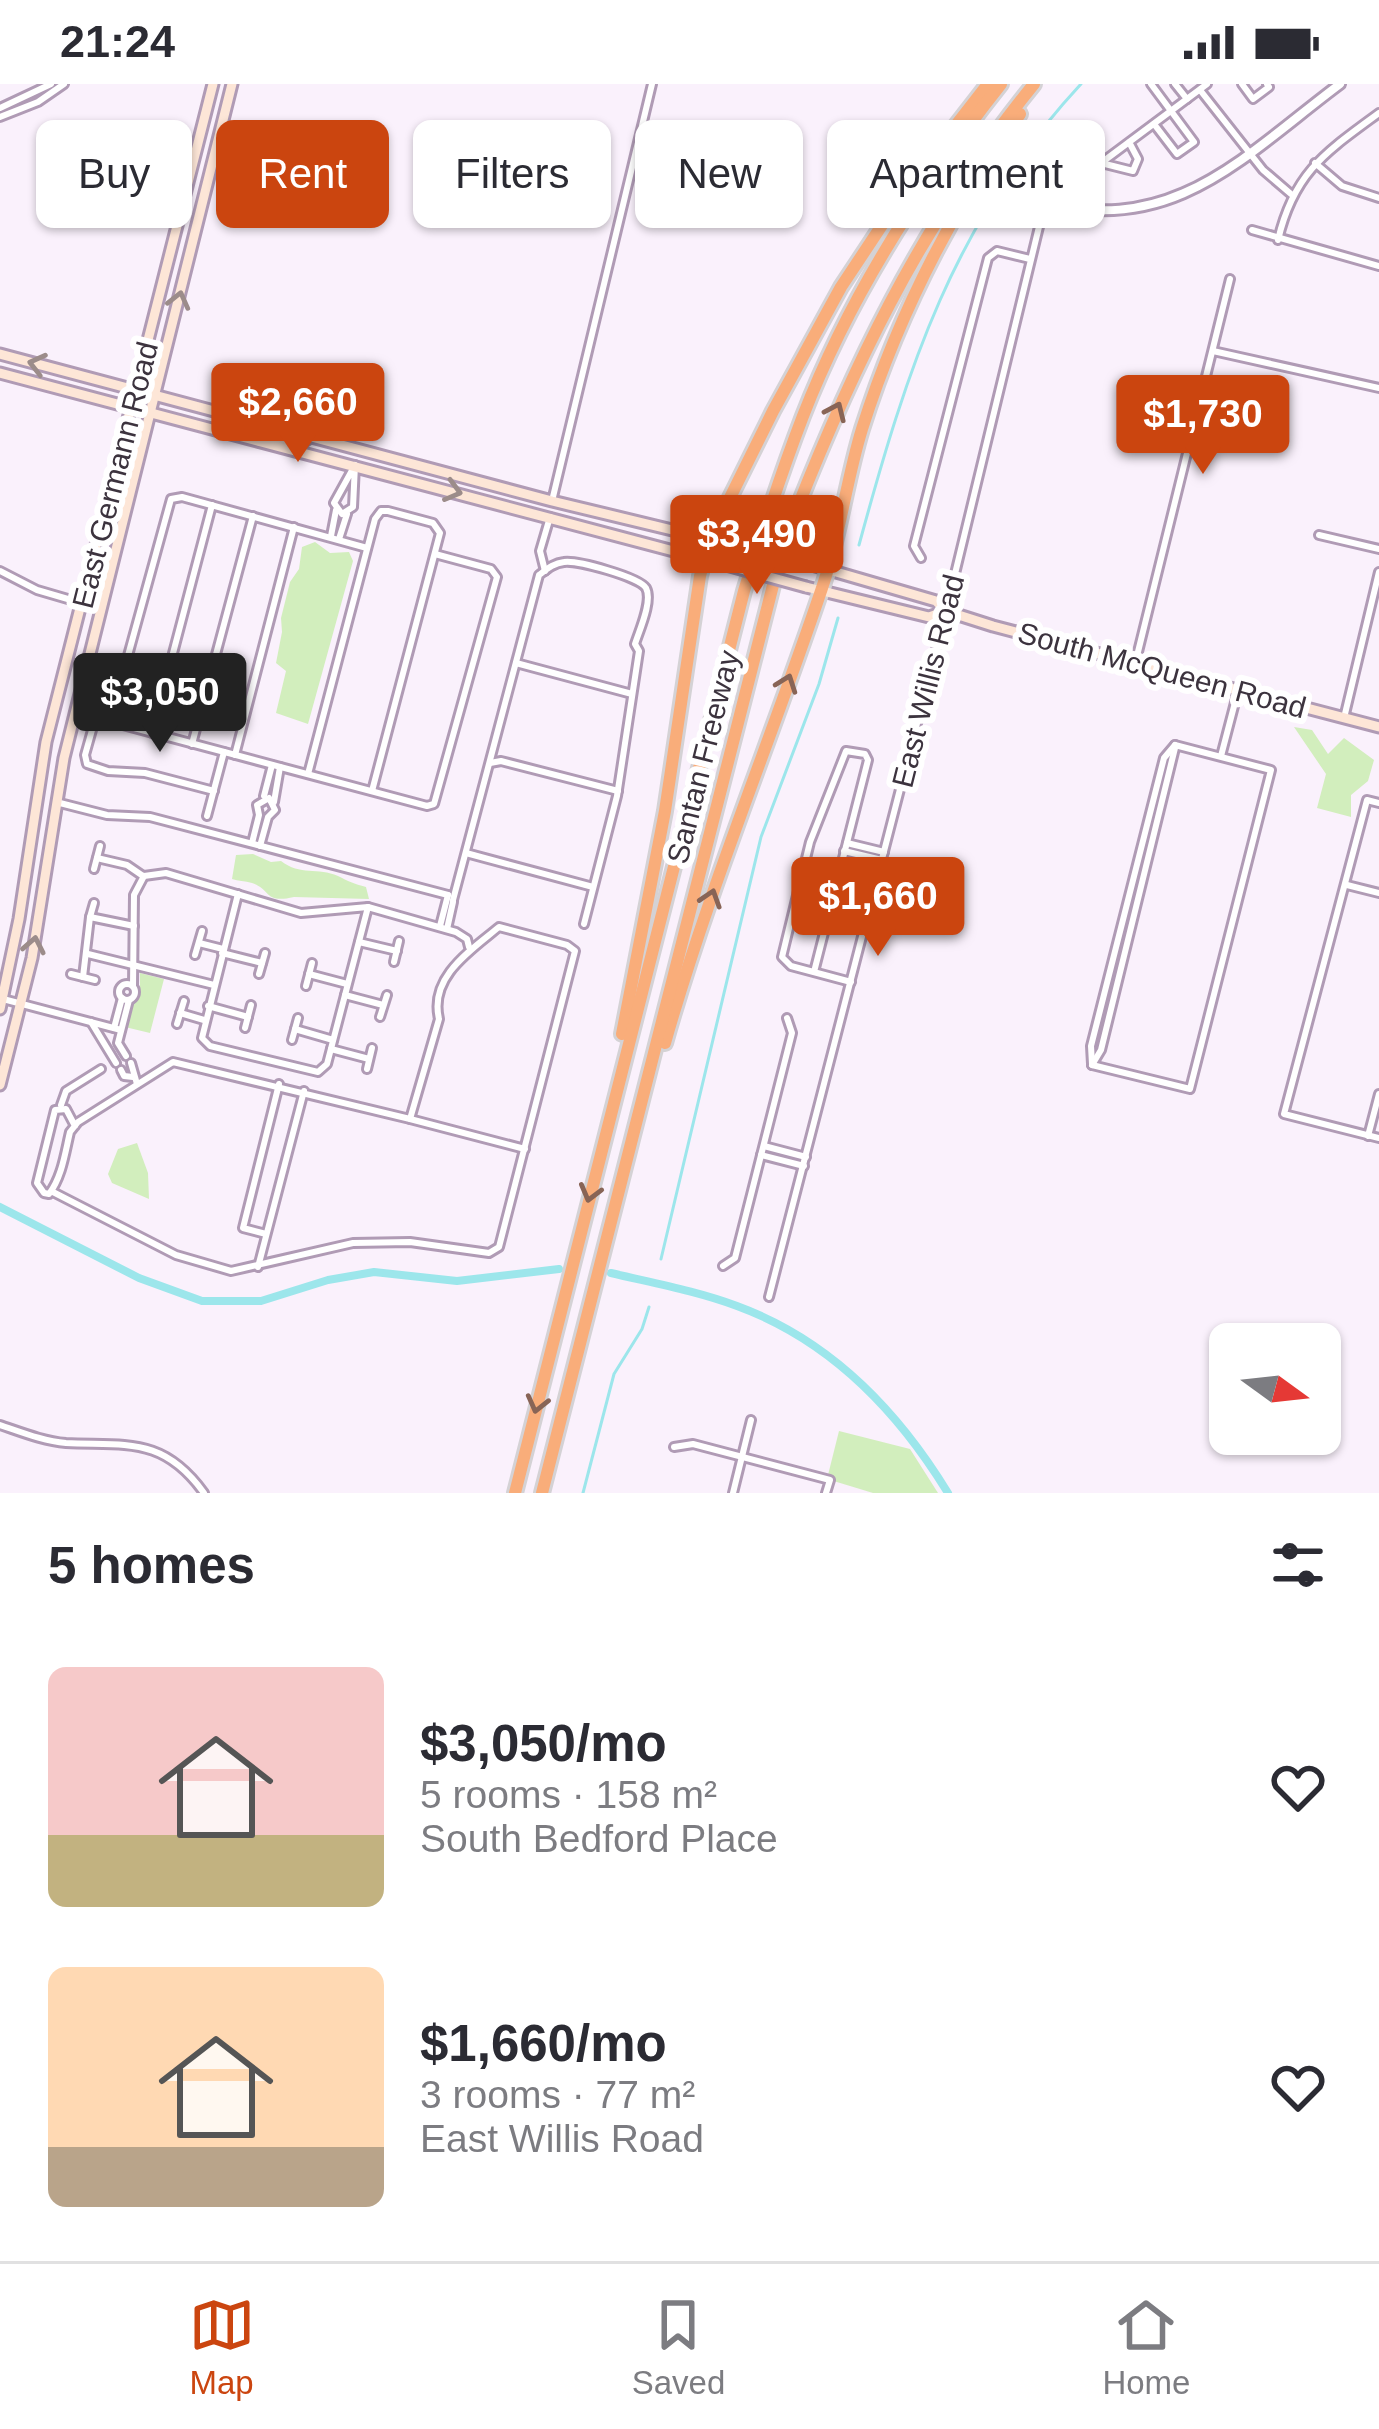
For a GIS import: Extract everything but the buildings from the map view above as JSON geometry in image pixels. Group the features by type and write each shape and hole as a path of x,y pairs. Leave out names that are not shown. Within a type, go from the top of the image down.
{"highway":[{"path":"602,1148 710,538 841,287 904,192 988,84"},
{"name":"Santan Freeway","path":"515,1493 744,590 803,416 887,247 955,143 1001,84"},
{"name":"Santan Freeway","path":"542,1493 784,542 836,410 881,315 978,157 1034,84"},
{"path":"606,1252 684,980 821,592 862,430 902,318 964,197 1043,84"}],"main road":[{"name":"East Germann Road","path":"192,168 213,84"},
{"name":"East Germann Road","path":"0,1085 39,918 56,802 232,84"},
{"path":"192,215 200,217"},
{"name":"East Germann Road","path":"1,1004 46,742 177,228"},
{"name":"South McQueen Road","path":"0,354 828,569 936,601 946,610 1379,727"},
{"name":"South McQueen Road","path":"0,373 821,592 928,617 946,610"},
{"path":"259,441 270,436 301,442 310,437"},
{"path":"355,465 360,450"},
{"path":"550,517 552,501"},
{"path":"36,797 56,802"}],"street":[{"path":"0,112 51,84"},
{"path":"0,112 38,102 64,84"},
{"path":"552,501 652,84"},
{"path":"1151,84 1193,142 1177,154 1154,124"},
{"path":"1175,84 1186,99"},
{"path":"1242,84 1253,99 1267,84"},
{"path":"1105,211 1142,209 1189,193 1340,84"},
{"path":"1130,142 1138,159 1132,171 1101,163 1203,87 1249,152 1291,194"},
{"path":"1278,240 1291,194 1315,163 1378,116"},
{"path":"1315,163 1342,186 1379,199"},
{"name":"East Willis Road","path":"769,1297 1039,228"},
{"path":"1252,230 1379,266"},
{"path":"921,558 914,546 987,261 997,251 1031,260"},
{"path":"1135,664 1230,279"},
{"path":"1213,351 1379,388"},
{"path":"335,538 335,500 355,465"},
{"path":"335,538 353,507 355,465"},
{"path":"110,721 173,498 368,548"},
{"path":"152,733 212,505"},
{"path":"336,511 348,514"},
{"path":"308,774 375,518 381,511 438,526 435,554 372,791"},
{"path":"192,744 253,516"},
{"path":"545,571 540,550 550,517"},
{"path":"235,755 294,527"},
{"path":"1319,535 1379,549"},
{"path":"214,791 145,772 108,771 86,764 94,723 110,721 434,804 496,573 435,554"},
{"path":"443,927 539,575 569,561 637,580 646,589 618,791 584,924"},
{"path":"0,571 37,590 101,609"},
{"path":"1344,718 1379,572"},
{"path":"516,663 632,694"},
{"path":"1221,756 1238,691"},
{"path":"1092,1065 1190,1088 1271,770 1175,745"},
{"path":"1092,1065 1096,1027 1164,758 1175,745"},
{"path":"1092,1065 1106,1028 1175,745"},
{"path":"814,972 868,760 865,754 846,751 805,863 782,957 785,964 814,972 851,982"},
{"path":"207,816 224,752"},
{"path":"490,763 501,761 618,791"},
{"path":"256,845 260,814 256,805 276,766"},
{"path":"256,845 275,810 276,766"},
{"path":"1157,786 1167,788"},
{"path":"262,799 274,802"},
{"path":"1379,803 1367,800 1284,1114 1379,1138"},
{"path":"56,802 107,815 150,817 450,897"},
{"path":"1142,845 1152,848"},
{"path":"94,869 100,847"},
{"path":"845,847 883,856"},
{"path":"466,853 593,887"},
{"path":"97,858 127,866 144,877 166,873 310,914 368,907 443,927 470,942 470,949"},
{"path":"805,863 839,871"},
{"path":"125,999 134,994 129,985 134,895 144,877"},
{"path":"1347,885 1379,892"},
{"path":"238,894 204,1019 204,1043 321,1072 368,907"},
{"path":"83,977 94,903"},
{"path":"1126,908 1136,910"},
{"path":"90,916 134,926"},
{"path":"51,1191 200,1264 231,1271 353,1244 410,1242 490,1253 499,1247 574,951 499,927 446,973 436,1011 439,1019 410,1119"},
{"path":"195,955 202,931"},
{"path":"394,962 399,941"},
{"path":"359,942 397,951"},
{"path":"199,943 262,963"},
{"path":"259,974 265,953"},
{"path":"88,954 214,985"},
{"path":"306,986 312,963"},
{"path":"1111,968 1121,970"},
{"path":"71,974 95,980"},
{"path":"309,974 347,984"},
{"path":"129,985 119,988 125,999 118,1029 135,1080"},
{"path":"380,1017 387,994"},
{"path":"345,995 383,1005"},
{"path":"177,1024 184,1000"},
{"path":"1,1004 118,1029"},
{"path":"245,1028 251,1005"},
{"path":"208,1006 248,1017"},
{"path":"180,1013 204,1019"},
{"path":"292,1040 298,1018"},
{"path":"723,1266 735,1258 792,1034 787,1018"},
{"path":"92,1022 124,1076 135,1080"},
{"path":"1096,1027 1106,1028"},
{"path":"295,1029 369,1059"},
{"path":"110,1052 120,1046"},
{"path":"367,1069 372,1048"},
{"path":"100,1069 66,1091 61,1107 55,1110 37,1183 44,1193 57,1184 75,1126 135,1080 173,1062 279,1084 525,1150"},
{"path":"266,1234 243,1228 279,1084"},
{"path":"258,1268 304,1091"},
{"path":"1368,1136 1379,1094"},
{"path":"61,1107 75,1126"},
{"path":"762,1151 805,1162"},
{"path":"733,1493 751,1420"},
{"path":"0,1425 58,1442 137,1445 178,1466 204,1493"},
{"path":"674,1448 693,1444 830,1480 826,1493"}],"green space":[{"path":"315,542 330,553 349,552 353,561 308,724 276,713 286,671 276,663 290,582 299,569 302,547"},
{"path":"1294,727 1312,730 1328,754 1344,738 1374,760 1368,781 1351,795 1351,817 1317,808 1326,774"},
{"path":"253,854 338,876 366,887 369,899 277,899 252,883 232,879 236,855"},
{"path":"140,973 164,979 150,1033 125,1027 140,997"},
{"path":"137,1143 148,1173 149,1199 112,1183 108,1174 118,1149"},
{"path":"839,1431 910,1449 938,1493 873,1493 827,1479"}],"waterway":[{"path":"859,545 896,418 940,300 999,190 1081,84"},
{"path":"661,1259 761,837 819,684 838,618"},
{"path":"0,1207 139,1278 202,1301 261,1301 328,1280 374,1272 457,1281 559,1269"},
{"path":"611,1273 722,1301 802,1338 859,1381 884,1407 948,1493"},
{"path":"583,1493 614,1374 642,1329 649,1307"}]}
